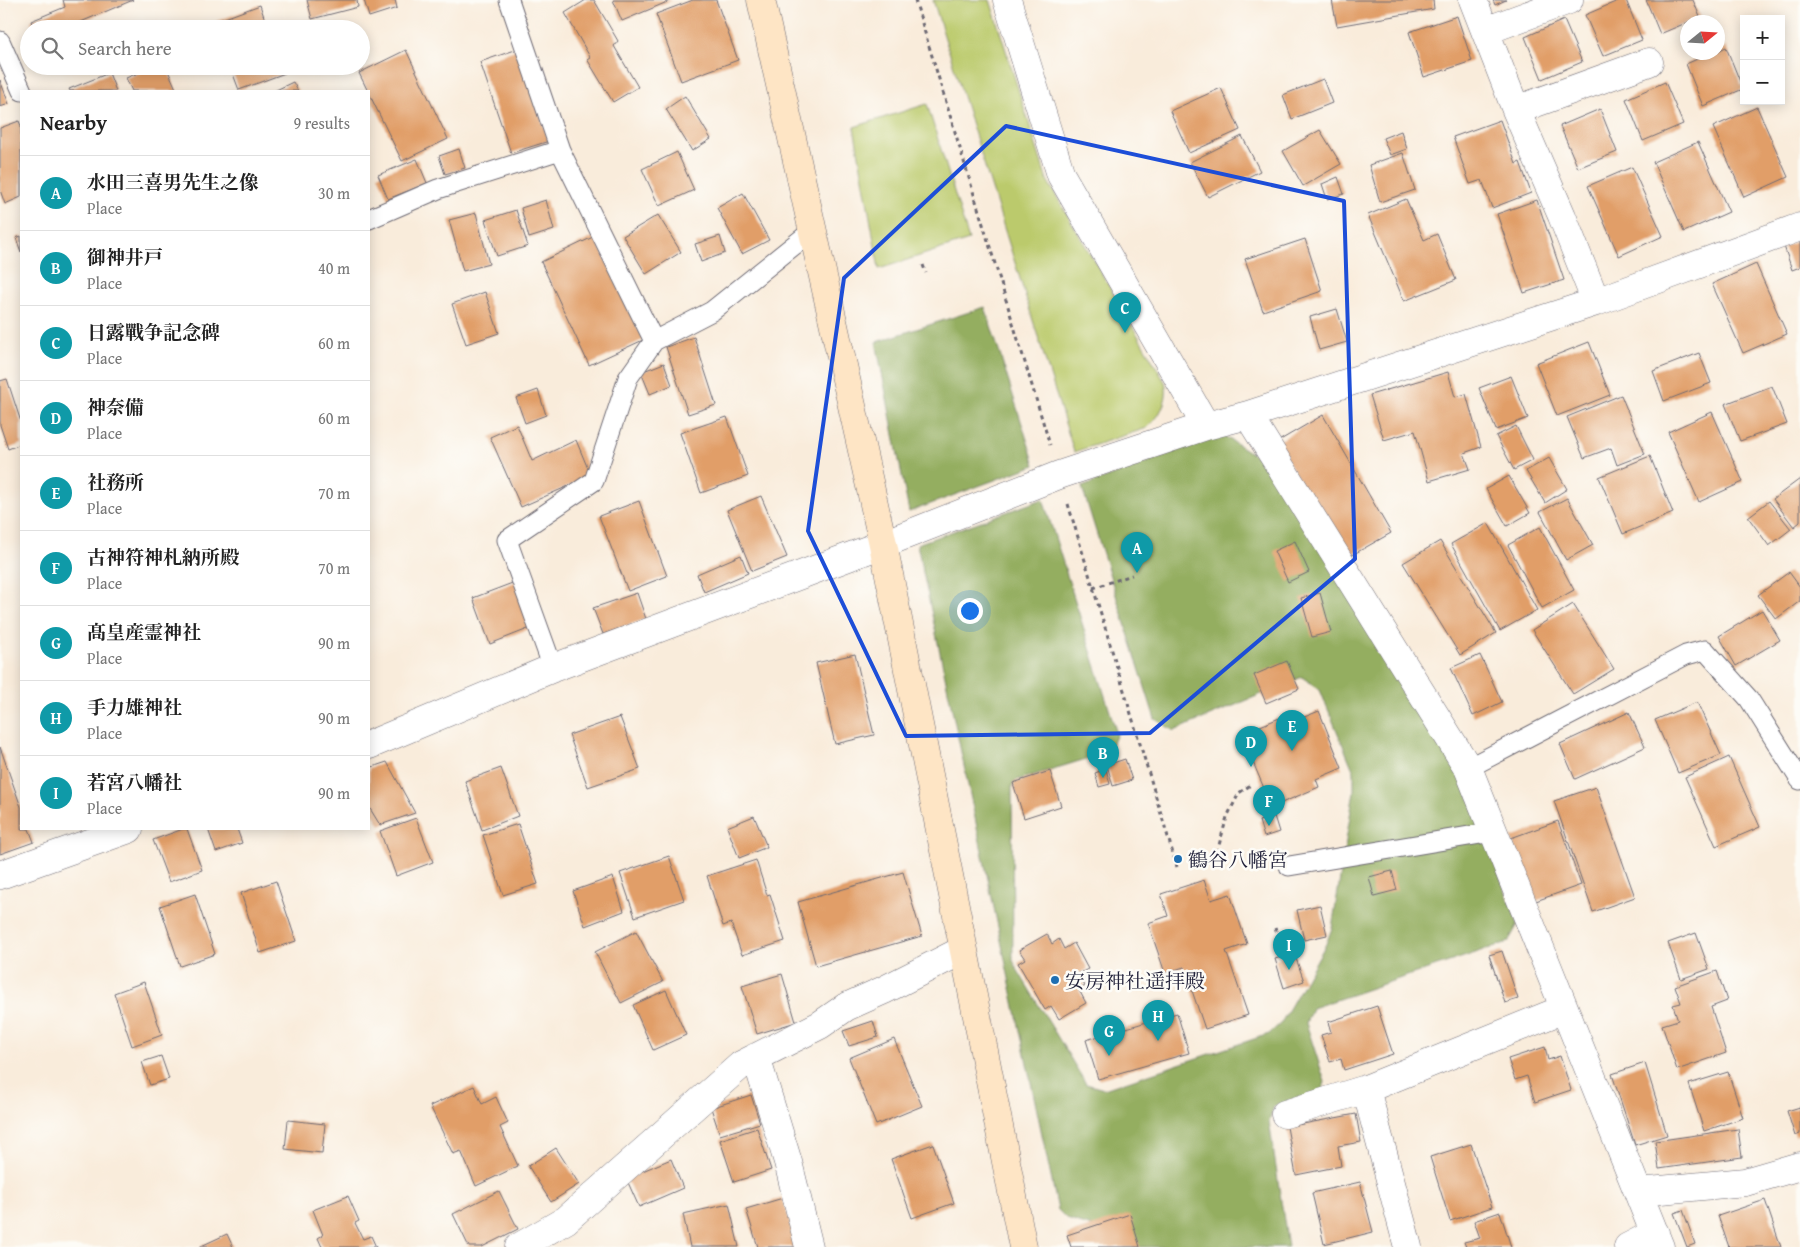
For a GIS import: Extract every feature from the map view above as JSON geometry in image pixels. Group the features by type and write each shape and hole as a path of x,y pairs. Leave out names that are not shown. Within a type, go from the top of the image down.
{"street":[{"path":"761,0 883,544 1023,1247"},
{"path":"1007,0 1061,176 1206,426"},
{"path":"1473,0 1516,110 1562,216 1596,302"},
{"path":"1485,31 1569,0"},
{"path":"1516,110 1649,62"},
{"path":"370,741 553,668 883,544 1060,475 1206,426 1248,415 1596,302 1800,227"},
{"path":"1248,415 1468,768 1658,1240 1628,1247"},
{"path":"0,875 126,830"},
{"path":"519,1247 566,1220 740,1065 820,1025 846,1007 963,950"},
{"path":"1285,1114 1366,1089 1564,1009"},
{"path":"756,1057 788,1162 809,1247"},
{"path":"1366,1089 1408,1247"},
{"path":"1638,1192 1746,1182 1800,1166"}],"lane":[{"path":"509,0 560,150 654,341"},
{"path":"0,41 22,90"},
{"path":"370,219 438,189 560,150"},
{"path":"553,668 507,540 594,481 628,378 654,341 712,311 813,230"},
{"path":"1468,768 1686,655 1705,650 1750,699 1800,780"},
{"path":"1289,866 1493,832"}],"path":[{"path":"916,0 1177,867"},
{"path":"923,265 926,272"},
{"path":"1093,588 1132,575"},
{"path":"1217,852 1227,817 1239,793 1252,784"},
{"path":"1275,928 1283,953"}],"highlighted area":[{"path":"1006,126 1344,201 1355,559 1150,733 906,736 808,531 844,278"}],"green space":[{"path":"933,0 990,0 1047,180 1165,382 1166,394 1163,407 1147,428 1074,452"},
{"path":"927,104 969,240 879,269 854,127"},
{"path":"985,307 1035,465 909,512 876,342"},
{"path":"1221,434 1270,465 1459,770 1518,924 1508,942 1312,1008 1306,1023 1325,1082 1322,1091 1274,1106 1269,1121 1288,1247 1124,1247 1111,1233 1067,1219 1058,1210 917,544 1043,499 1117,734 1109,752 1014,781 1012,786 1013,960 1086,1084 1104,1089 1269,1034 1281,1023 1326,944 1332,928 1354,791 1354,772 1320,690 1302,677 1174,731 1155,719 1082,487"}],"building":[{"path":"63,0 133,0 86,20 33,20 65,7"},
{"path":"307,0 357,0 358,7 312,19"},
{"path":"364,0 395,0 397,8 369,17"},
{"path":"586,0 594,0 618,41 614,46 638,87 613,102 587,59 590,57 565,13"},
{"path":"613,0 672,0 622,21"},
{"path":"693,0 716,0 738,60 681,81 656,14"},
{"path":"1332,0 1433,0 1434,9 1337,26"},
{"path":"1493,0 1506,0 1495,5"},
{"path":"1620,0 1626,0 1642,40 1603,56 1585,15"},
{"path":"1646,0 1693,0 1699,15 1680,15 1680,26 1660,34"},
{"path":"260,5 265,20 219,20"},
{"path":"1457,16 1472,61 1424,77 1409,32"},
{"path":"1564,20 1582,62 1542,79 1525,37"},
{"path":"1725,48 1740,82 1740,90 1703,106 1686,64 1695,60 1725,60"},
{"path":"518,49 549,141 511,153 480,62"},
{"path":"406,50 448,139 402,161 370,96 370,90 367,90 360,75 370,75 370,68"},
{"path":"104,75 110,75 116,90 70,90"},
{"path":"133,75 170,75 177,90 132,90 126,78"},
{"path":"233,75 280,75 239,90"},
{"path":"1323,79 1332,103 1292,119 1283,95"},
{"path":"0,80 9,104 0,107"},
{"path":"293,82 297,90 276,90"},
{"path":"1665,82 1683,124 1643,141 1626,99"},
{"path":"1221,88 1240,130 1189,153 1170,111"},
{"path":"685,96 711,139 692,151 666,109"},
{"path":"1757,107 1788,177 1744,197 1713,127"},
{"path":"1600,109 1617,152 1578,168 1560,126"},
{"path":"1500,120 1516,164 1520,162 1531,193 1492,208 1482,180 1470,184 1453,137"},
{"path":"19,121 20,124 20,197 5,204 0,190 0,128"},
{"path":"1320,130 1341,164 1303,186 1283,151"},
{"path":"1401,131 1407,149 1390,155 1383,138"},
{"path":"1242,136 1260,171 1208,197 1190,162"},
{"path":"1698,142 1729,212 1684,232 1653,162"},
{"path":"459,149 465,168 445,174 439,156"},
{"path":"677,152 694,190 659,206 642,169"},
{"path":"1403,153 1415,190 1380,202 1369,165"},
{"path":"417,159 427,183 388,199 378,175"},
{"path":"1632,167 1663,236 1619,256 1588,186"},
{"path":"1338,177 1344,194 1327,199 1322,184"},
{"path":"743,193 769,240 742,254 717,208"},
{"path":"1406,199 1424,240 1437,234 1456,280 1404,301 1368,215"},
{"path":"546,200 554,230 529,238 521,208"},
{"path":"1537,200 1564,280 1524,293 1497,214"},
{"path":"516,210 528,246 497,256 485,220"},
{"path":"476,213 489,264 463,271 449,220"},
{"path":"658,215 681,252 646,274 623,236"},
{"path":"20,236 20,249 16,238"},
{"path":"595,236 643,340 589,365 541,262"},
{"path":"720,236 725,253 701,262 695,244"},
{"path":"1305,239 1322,291 1263,311 1245,259"},
{"path":"1800,241 1800,267 1792,270 1784,246"},
{"path":"1756,264 1787,334 1743,353 1712,284"},
{"path":"485,292 499,333 466,344 452,304"},
{"path":"1337,309 1347,342 1319,350 1310,317"},
{"path":"694,337 716,405 688,414 666,347"},
{"path":"1589,342 1610,395 1557,416 1536,363"},
{"path":"1699,353 1711,383 1664,401 1653,371"},
{"path":"664,363 672,385 650,394 641,372"},
{"path":"1448,372 1455,397 1466,394 1481,447 1464,453 1470,469 1429,481 1415,431 1384,440 1370,395"},
{"path":"1511,376 1528,418 1496,430 1479,388"},
{"path":"7,379 20,419 20,444 8,449 0,425 0,381"},
{"path":"1772,386 1787,424 1740,441 1725,404"},
{"path":"538,390 546,415 525,423 516,398"},
{"path":"1621,395 1645,454 1617,465 1611,448 1584,458 1567,417"},
{"path":"1712,412 1743,482 1699,502 1668,432"},
{"path":"1323,415 1391,533 1345,559 1277,442"},
{"path":"727,417 748,476 701,493 680,433"},
{"path":"517,425 532,461 576,440 591,476 521,507 490,437"},
{"path":"1516,426 1533,460 1514,470 1496,436"},
{"path":"1650,456 1673,513 1623,534 1599,477"},
{"path":"1549,458 1567,489 1545,503 1526,471"},
{"path":"1509,476 1530,513 1507,526 1486,489"},
{"path":"1800,479 1800,522 1794,527 1773,499"},
{"path":"761,496 787,557 752,571 727,510"},
{"path":"1567,498 1593,545 1566,560 1540,512"},
{"path":"639,501 667,576 628,591 599,516"},
{"path":"1769,501 1791,529 1769,546 1748,517"},
{"path":"1488,523 1537,610 1500,631 1451,544"},
{"path":"1540,527 1574,590 1542,608 1508,545"},
{"path":"1295,541 1309,572 1288,582 1274,551"},
{"path":"1440,541 1496,633 1460,655 1403,563"},
{"path":"741,555 748,573 704,592 697,574"},
{"path":"1789,572 1800,587 1800,601 1776,619 1758,595"},
{"path":"515,582 533,627 490,644 473,598"},
{"path":"637,593 646,619 603,634 593,608"},
{"path":"1320,593 1331,632 1312,637 1301,598"},
{"path":"1573,604 1614,669 1573,694 1532,630"},
{"path":"1762,610 1780,640 1736,666 1719,636"},
{"path":"855,654 874,735 835,744 816,663"},
{"path":"1480,655 1502,702 1473,716 1451,668"},
{"path":"1287,661 1299,689 1266,703 1254,675"},
{"path":"1697,702 1721,755 1678,773 1655,720"},
{"path":"1319,711 1342,768 1316,779 1319,787 1272,807 1241,734 1289,714 1292,722"},
{"path":"1629,712 1645,747 1575,779 1560,744"},
{"path":"620,717 640,769 588,787 569,735"},
{"path":"0,747 20,804 20,830 29,830 34,842 0,854"},
{"path":"1729,757 1760,827 1716,846 1685,777"},
{"path":"1125,759 1132,780 1113,786 1107,765"},
{"path":"387,762 415,813 380,825 370,809 370,768"},
{"path":"501,768 518,816 482,830 465,781"},
{"path":"1106,769 1110,784 1099,787 1095,773"},
{"path":"1050,771 1061,806 1024,818 1013,783"},
{"path":"1596,787 1635,897 1593,912 1554,801"},
{"path":"754,816 767,847 739,858 727,827"},
{"path":"1274,816 1279,832 1264,837 1259,821"},
{"path":"416,818 433,862 396,876 380,831"},
{"path":"1558,821 1581,885 1533,902 1511,838"},
{"path":"518,824 538,884 503,895 483,835"},
{"path":"180,830 187,830 202,870 169,882 153,840"},
{"path":"208,830 237,830 242,843 216,852"},
{"path":"669,856 684,900 635,917 620,873"},
{"path":"756,860 767,895 770,894 785,941 742,955 731,923 723,926 707,876"},
{"path":"1392,871 1397,890 1374,896 1369,877"},
{"path":"903,872 922,936 816,966 798,902"},
{"path":"613,877 624,911 585,926 573,891"},
{"path":"1204,880 1211,900 1230,894 1247,944 1226,951 1248,1015 1205,1029 1184,967 1165,973 1148,923 1168,916 1161,894"},
{"path":"276,881 296,941 260,953 241,893"},
{"path":"195,894 215,954 180,966 160,906"},
{"path":"1320,905 1327,935 1304,940 1297,910"},
{"path":"636,931 663,982 621,1003 595,952"},
{"path":"1696,933 1709,969 1681,979 1668,943"},
{"name":"安房神社遥拝殿","path":"1047,934 1052,944 1059,939 1064,949 1074,943 1088,969 1078,974 1085,986 1079,990 1086,1003 1059,1019 1051,1006 1045,1010 1018,963 1025,959 1019,950"},
{"path":"1502,951 1518,999 1505,1003 1489,955"},
{"path":"1294,953 1304,981 1284,988 1275,959"},
{"path":"1717,971 1727,1001 1711,1007 1726,1053 1677,1070 1662,1025 1678,1020 1673,1005 1681,1003 1675,986"},
{"path":"782,974 796,1022 757,1034 742,986"},
{"path":"144,982 162,1035 132,1046 114,993"},
{"path":"666,990 686,1035 653,1050 633,1005"},
{"path":"1377,1006 1393,1054 1344,1070 1341,1059 1330,1062 1321,1035 1331,1032 1328,1022"},
{"path":"1177,1013 1189,1053 1098,1079 1086,1040"},
{"path":"873,1021 878,1037 849,1046 843,1031"},
{"path":"894,1039 922,1106 876,1125 849,1058"},
{"path":"1545,1047 1548,1060 1560,1056 1571,1090 1535,1102 1527,1076 1515,1080 1508,1059"},
{"path":"161,1056 169,1079 150,1085 142,1062"},
{"path":"1645,1063 1667,1135 1635,1145 1612,1074"},
{"path":"1728,1072 1743,1118 1704,1131 1689,1084"},
{"path":"474,1086 482,1104 496,1097 508,1123 500,1127 518,1166 476,1186 461,1151 453,1154 430,1106"},
{"path":"751,1095 760,1123 720,1135 711,1108"},
{"path":"1800,1107 1800,1134 1795,1136 1787,1111"},
{"path":"1356,1114 1361,1142 1338,1146 1341,1166 1296,1175 1287,1127"},
{"path":"288,1120 325,1124 322,1153 285,1149"},
{"path":"757,1128 771,1170 734,1182 720,1140"},
{"path":"1738,1129 1742,1157 1659,1169 1655,1141"},
{"path":"933,1144 954,1203 912,1218 891,1159"},
{"path":"1471,1144 1492,1207 1450,1221 1430,1157"},
{"path":"556,1148 579,1184 551,1202 528,1166"},
{"path":"671,1159 683,1188 639,1207 626,1178"},
{"path":"1360,1182 1373,1232 1324,1244 1312,1193"},
{"path":"499,1191 518,1229 482,1247 469,1247 453,1214"},
{"path":"348,1196 359,1221 355,1223 363,1239 371,1236 376,1247 322,1247 318,1238 323,1235 313,1210"},
{"path":"783,1198 797,1247 758,1247 746,1209"},
{"path":"1765,1200 1781,1247 1729,1247 1718,1216"},
{"path":"729,1204 739,1247 690,1247 683,1214"},
{"path":"1683,1210 1695,1244 1687,1247 1674,1213"},
{"path":"1500,1212 1511,1247 1466,1247 1464,1242 1480,1238 1474,1221"},
{"path":"1130,1214 1140,1247 1071,1247 1067,1235"},
{"path":"227,1234 233,1247 199,1247"}],"place":[{"name":"日露戰争記念碑","path":"1125,333"},
{"name":"水田三喜男先生之像","path":"1137,573"},
{"name":"社務所","path":"1292,751"},
{"name":"神奈備","path":"1251,767"},
{"name":"御神井戸","path":"1103,778"},
{"name":"古神符神札納所殿","path":"1269,826"},
{"name":"鶴谷八幡宮","path":"1178,859"},
{"name":"若宮八幡社","path":"1289,970"},
{"name":"安房神社遥拝殿","path":"1055,980"},
{"name":"手力雄神社","path":"1158,1041"},
{"name":"髙皇産霊神社","path":"1109,1056"}]}
